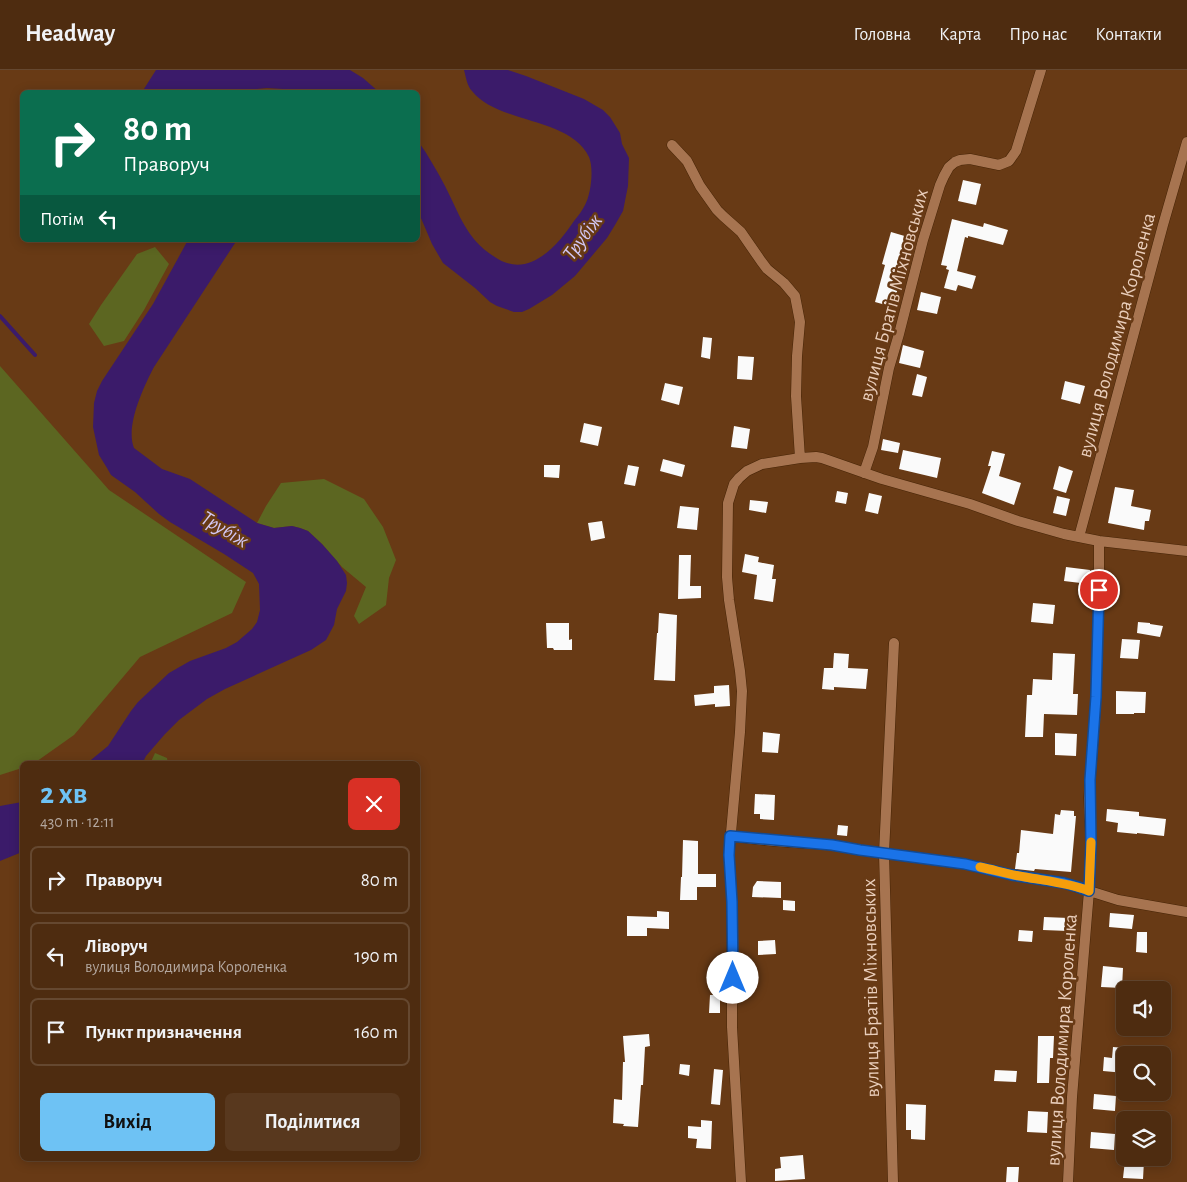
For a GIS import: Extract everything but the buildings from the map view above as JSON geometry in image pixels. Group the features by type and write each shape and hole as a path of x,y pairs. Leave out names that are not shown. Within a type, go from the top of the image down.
{"street":[{"name":"вулиця Братів Міхновських","path":"864,473 873,447 885,385 918,257 933,205 944,176 954,162 960,160 970,159 999,165 1009,161 1016,151 1041,70"},
{"name":"вулиця Володимира Короленка","path":"1079,537 1187,142"},
{"path":"672,145 687,161 700,186 717,210 742,232 767,269 784,283 795,296 800,322 796,389 800,458"},
{"path":"741,1182 732,1027 732,902 729,855 742,691 727,577 728,503 734,484 748,471 762,464 816,457 970,504 1018,521 1079,537 1187,552"},
{"name":"вулиця Володимира Короленка","path":"1068,1182 1072,1097 1089,891 1091,844 1090,780 1096,697 1099,541"},
{"name":"вулиця Братів Міхновських","path":"893,1182 884,853 894,643"},
{"path":"730,836 832,845 965,864 1012,875 1064,883 1118,900 1187,912"}],"green space":[{"path":"155,247 169,264 144,310 124,341 104,346 89,324 137,254"},
{"path":"0,366 109,490 246,582 232,613 140,657 74,735 37,761 20,761 20,769 0,775"},
{"path":"324,479 364,499 383,527 396,560 389,578 386,605 359,624 354,616 366,587 342,567 308,531 292,526 274,528 257,523 281,483"},
{"path":"155,753 167,758 168,761 151,761"}],"water":[{"path":"156,70 350,70 377,90 290,90 267,88 248,90 143,90"},
{"name":"Трубіж","path":"464,70 508,70 584,99 603,110 610,117 620,133 622,144 629,158 628,186 623,211 607,238 575,276 552,295 522,312 514,312 490,302 443,263 432,244 420,216 420,144 436,169 471,236 487,252 510,264 532,262 551,249 560,240 581,211 589,195 591,162 580,144 566,134 499,110 484,102 470,89"},
{"name":"Трубіж","path":"187,242 236,242 150,375 134,418 132,439 134,448 162,469 190,479 257,523 274,528 292,526 308,531 337,561 346,575 346,591 337,609 334,625 326,640 311,650 207,699 179,720 144,761 90,761 108,746 138,702 169,673 190,661 237,642 252,629 257,622 260,610 259,584 253,573 159,514 135,492 111,475 99,455 93,427 94,403 97,391 153,304"},
{"path":"20,802 20,853 0,861 0,806"}],"waterway":[{"path":"0,316 35,355"}],"slow traffic":[{"path":"980,867 1012,875 1064,883 1089,891 1091,842"}],"route":[{"path":"733,978 730,836 832,845 965,864 1012,875 1064,883 1089,891 1091,844 1089,798 1096,697 1099,590"}]}
